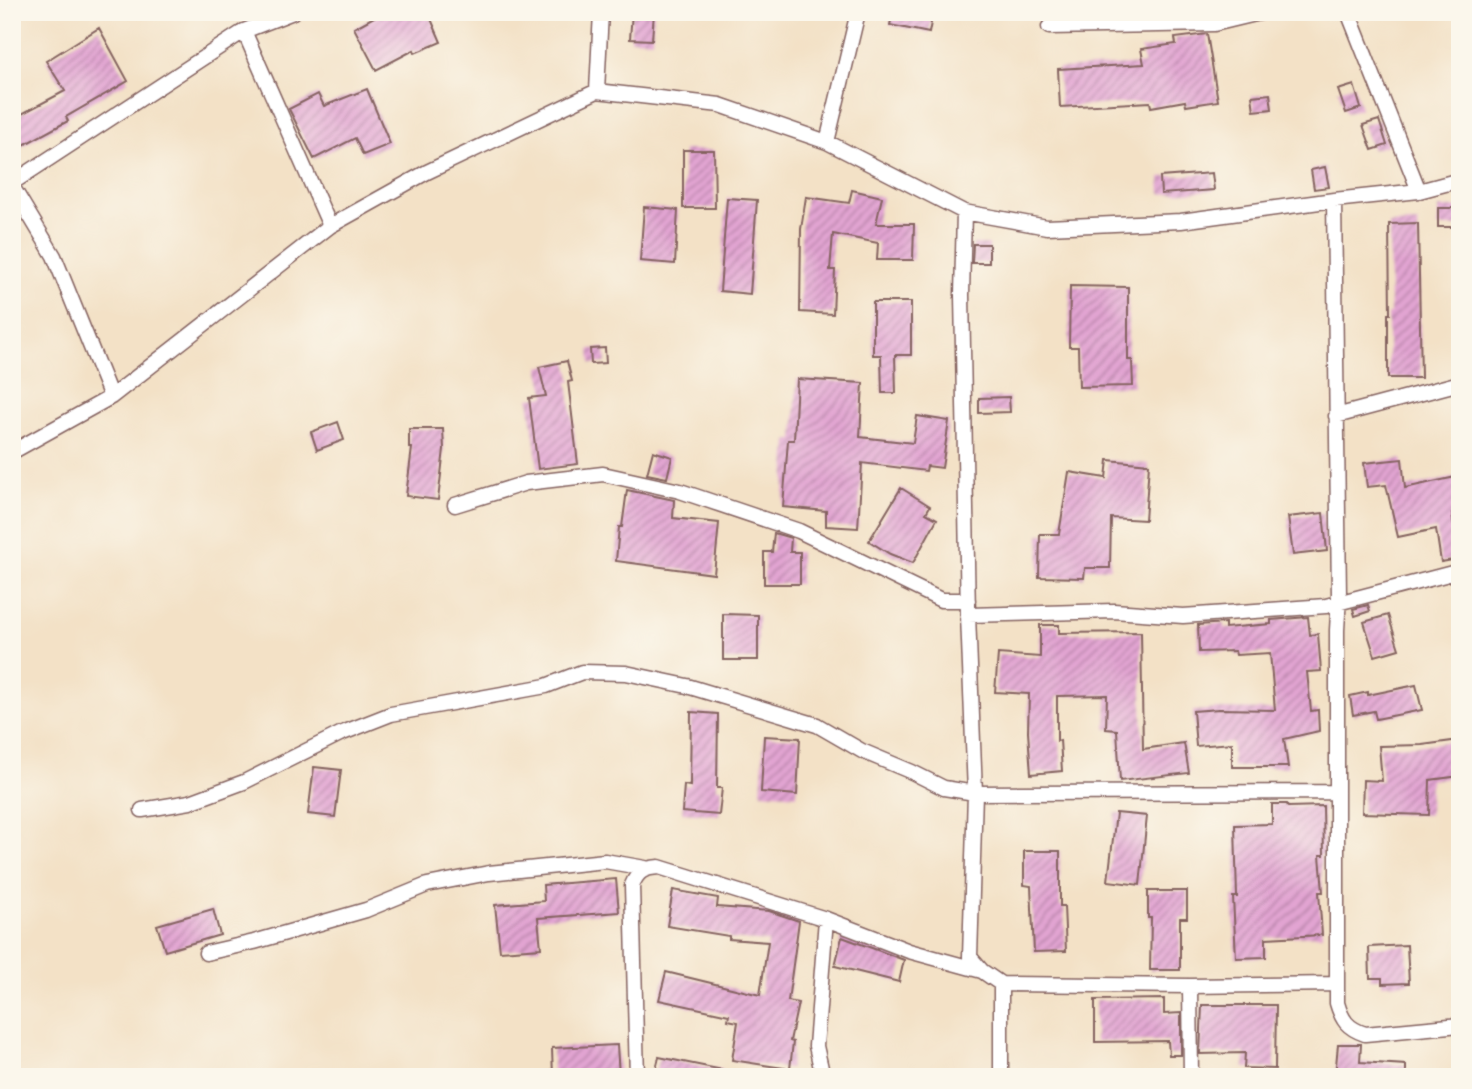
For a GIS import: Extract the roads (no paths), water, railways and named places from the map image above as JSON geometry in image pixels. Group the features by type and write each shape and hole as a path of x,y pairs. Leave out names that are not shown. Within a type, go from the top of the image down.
{"street":[{"path":"111,397 54,256 12,185 244,31 293,12"},
{"path":"597,91 601,12"},
{"path":"827,142 858,12"},
{"path":"1049,27 1214,24 1264,12"},
{"path":"1348,12 1419,191"},
{"path":"244,31 330,226"},
{"path":"12,452 111,397 330,226 427,172 597,91 720,105 827,142 964,212 1046,227 1181,221 1419,191 1460,180"},
{"path":"1334,200 1338,604 1337,1003 1342,1020 1353,1030 1365,1034 1460,1025"},
{"path":"964,212 962,295 968,615 975,793 971,957 982,971 1001,984 1337,984"},
{"path":"1336,416 1460,383"},
{"path":"456,505 526,482 603,474 680,491 799,531 942,600 968,600"},
{"path":"968,615 1114,611 1183,616 1338,604 1460,570"},
{"path":"142,810 190,802 244,782 340,734 391,713 546,686 582,672 626,673 687,686 817,725 862,751 944,788 975,793 1337,792"},
{"path":"206,953 366,910 440,882 489,873 605,861 645,868 659,867 826,919 909,951 982,971"},
{"path":"637,1077 632,885 636,874 645,868"},
{"path":"823,1077 816,1046 826,919"},
{"path":"1000,1077 1001,984"},
{"path":"1190,986 1191,1077"}]}
